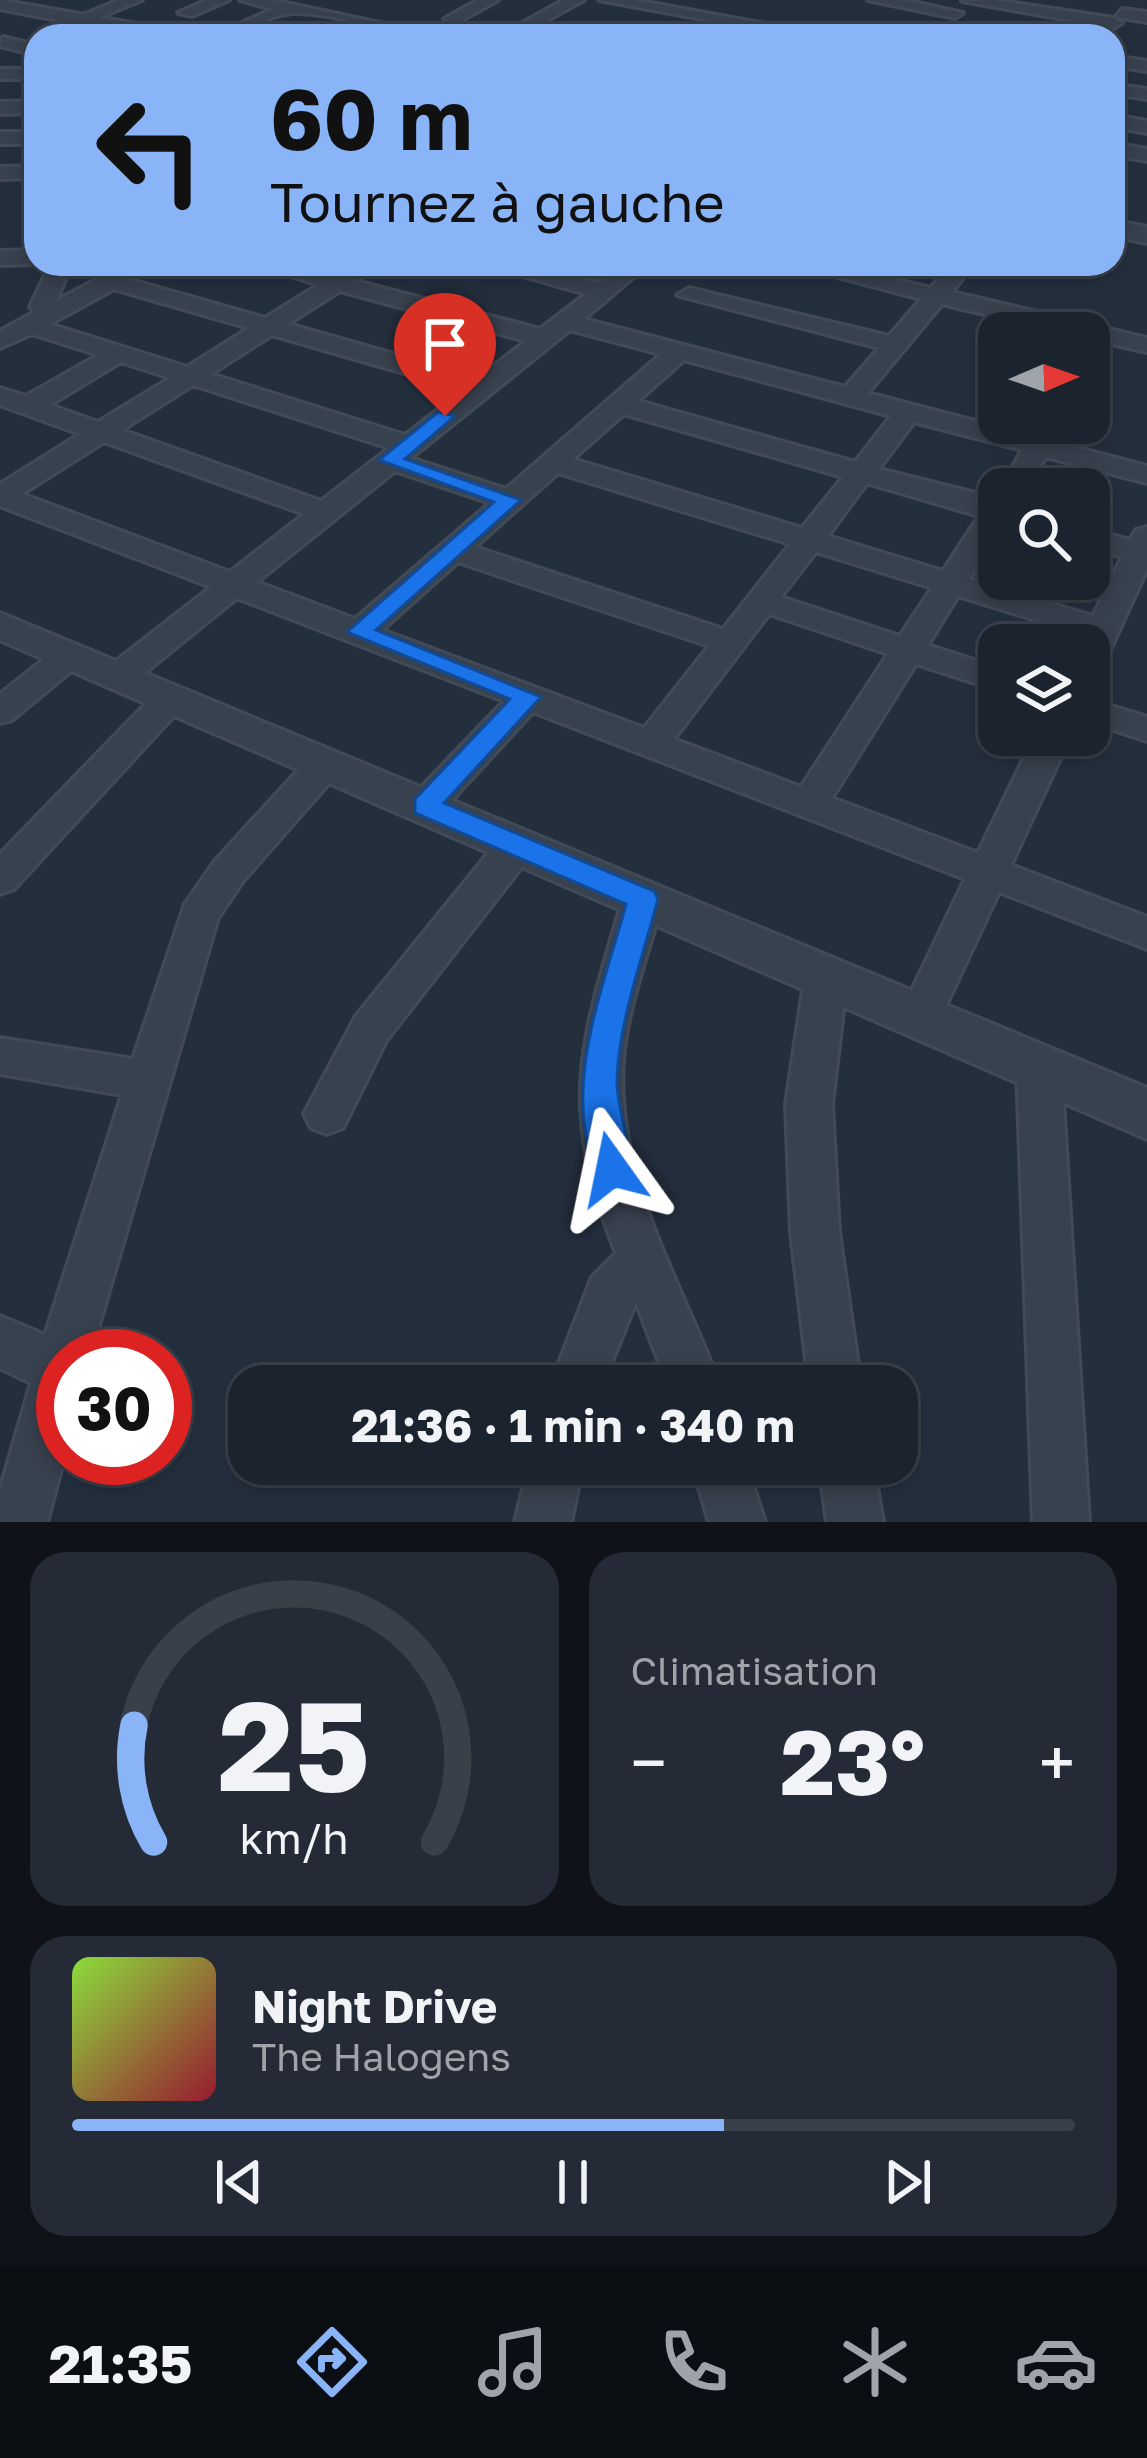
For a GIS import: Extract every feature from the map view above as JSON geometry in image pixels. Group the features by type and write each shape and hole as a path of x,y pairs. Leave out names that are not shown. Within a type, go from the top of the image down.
{"street":[{"path":"82,19 134,0"},
{"path":"186,13 221,0"},
{"path":"248,0 372,24"},
{"path":"251,24 310,0"},
{"path":"452,19 490,0"},
{"path":"607,0 748,24"},
{"path":"670,24 710,0"},
{"path":"0,3 108,24"},
{"path":"538,4 569,4"},
{"path":"530,24 569,4"},
{"path":"872,4 1117,22 1147,17"},
{"path":"756,24 774,12"},
{"path":"3,42 24,47"},
{"path":"0,105 18,74"},
{"path":"46,312 57,276"},
{"path":"0,341 46,312 120,276"},
{"path":"311,276 554,330 717,338 855,306 936,297 1147,344"},
{"path":"0,496 348,276"},
{"path":"541,276 603,291"},
{"path":"119,676 622,276"},
{"path":"816,276 895,345"},
{"path":"851,397 953,276"},
{"path":"111,281 482,387"},
{"path":"689,295 717,338 851,397 1147,476"},
{"path":"0,308 46,312 119,353 399,453 510,500"},
{"path":"359,632 619,404 717,338"},
{"path":"29,406 119,353"},
{"path":"0,396 325,512"},
{"path":"619,404 860,473 978,500"},
{"path":"652,744 908,412"},
{"path":"1025,468 1038,447"},
{"path":"553,462 950,584 1046,624"},
{"path":"0,496 1147,933"},
{"path":"809,804 978,541"},
{"path":"1106,624 1144,548 1110,542"},
{"path":"453,550 730,642"},
{"path":"762,601 978,673"},
{"path":"0,625 1147,1114"},
{"path":"0,712 70,655"},
{"path":"425,806 528,697"},
{"path":"0,879 170,699"},
{"path":"1110,717 1147,729"},
{"path":"920,1017 1043,756"},
{"path":"73,1329 200,915 229,871 325,764"},
{"path":"327,1114 371,1029 517,845"},
{"path":"643,899 601,1057 599,1106 603,1137 642,1261 685,1365"},
{"path":"826,977 809,1104 815,1232 833,1365"},
{"path":"5,1067 147,1080"},
{"path":"1039,1068 1060,1522"},
{"path":"584,1365 610,1294 642,1261"},
{"path":"0,1341 36,1353"},
{"path":"19,1522 36,1460"},
{"path":"543,1522 551,1485"},
{"path":"725,1485 737,1522"},
{"path":"850,1485 855,1522"}],"route":[{"path":"445,416 390,460 510,500 359,632 528,697 425,806 643,899 601,1057 599,1106 612,1169"}]}
